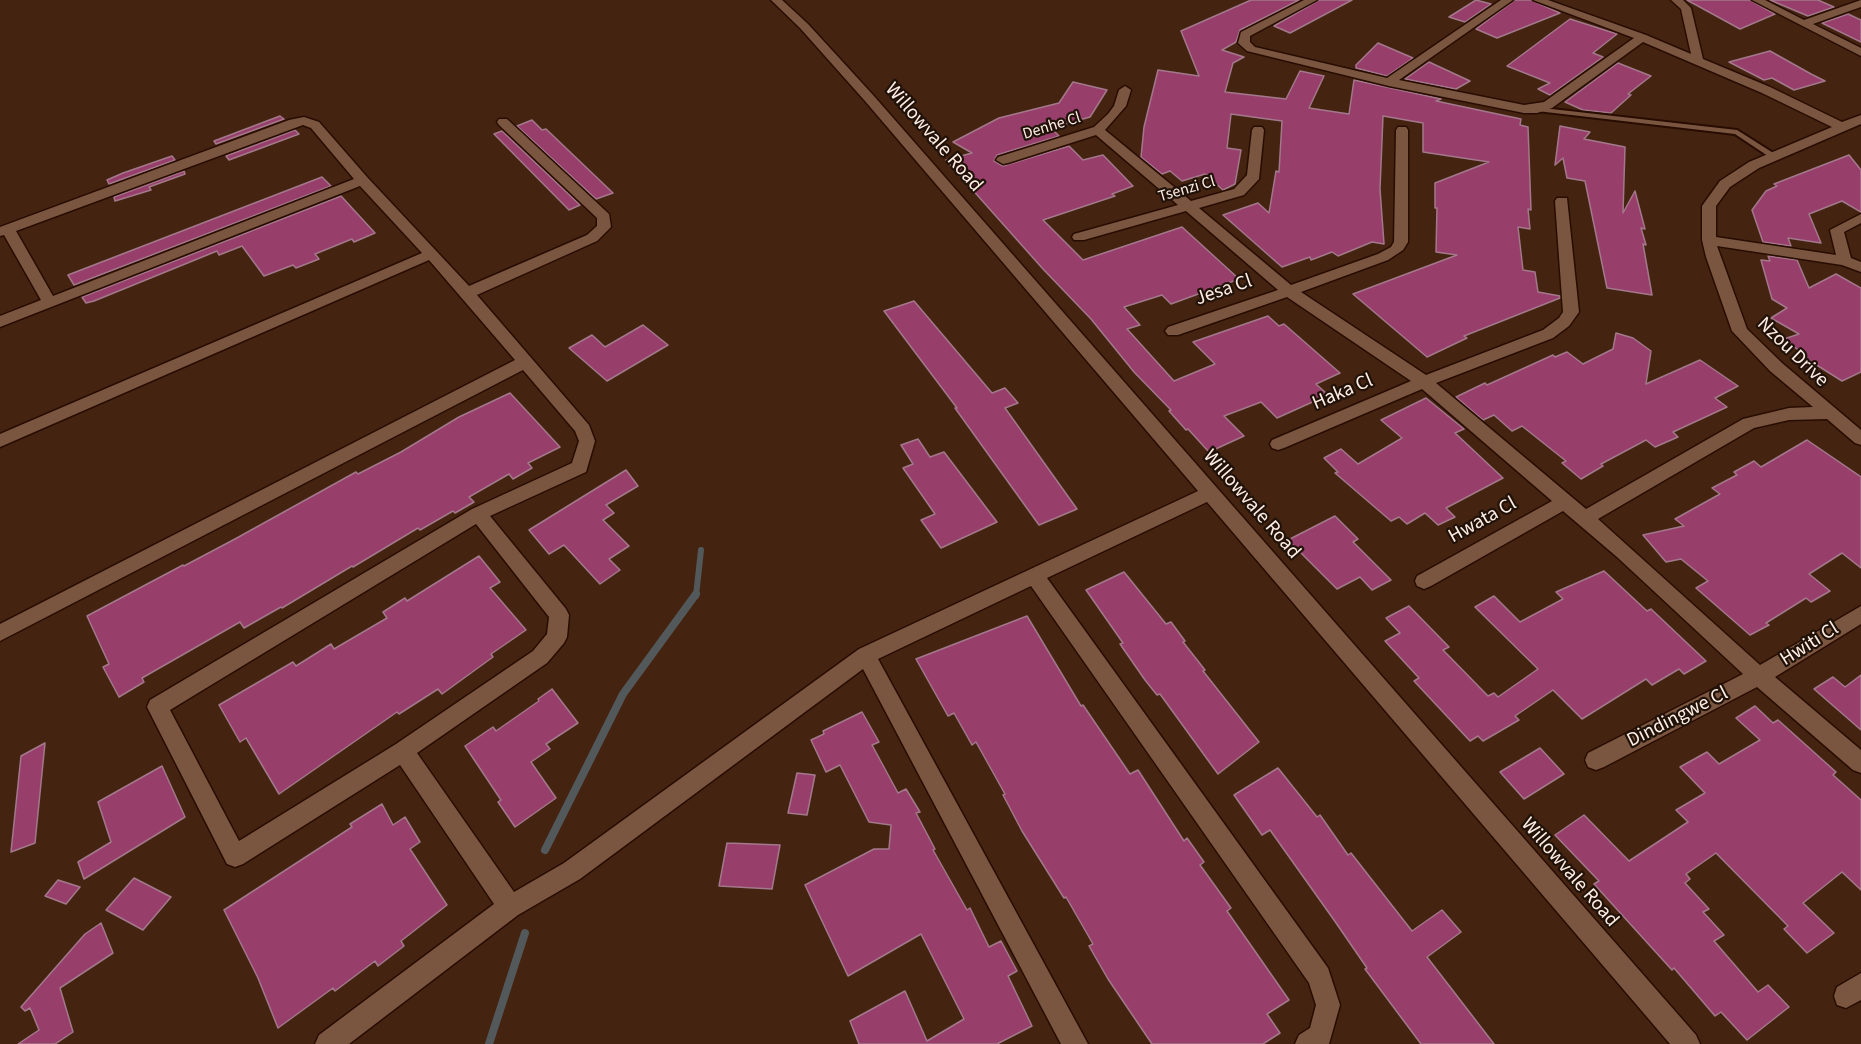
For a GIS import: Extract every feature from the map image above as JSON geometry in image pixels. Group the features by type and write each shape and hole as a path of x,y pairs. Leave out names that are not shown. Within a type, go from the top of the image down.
{"street":[{"name":"Willowvale Road","path":"776,0 804,26 869,98 1687,1044"},
{"path":"1312,0 1245,34 1244,43 1251,49 1389,82 1524,109 1537,109 1548,105 1642,38"},
{"path":"1389,82 1508,0"},
{"path":"1538,0 1698,61 1766,90 1842,127"},
{"path":"1676,0 1686,9 1698,61"},
{"path":"1756,0 1861,53"},
{"path":"1857,0 1861,2"},
{"path":"1803,24 1861,2"},
{"name":"Denhe Cl","path":"1003,160 1098,130 1120,106 1125,90"},
{"name":"Nzou Drive","path":"1861,119 1754,165 1725,184 1709,206 1709,240 1713,258 1740,331 1776,367 1861,439"},
{"path":"49,301 4,231 293,123 304,122 315,125 362,180 467,293 583,429 587,441 580,467 478,514 157,706 235,856 403,751 540,657 557,637 559,615 478,514"},
{"path":"467,293 592,238 604,228 604,217 503,122"},
{"path":"1098,130 1289,291 1425,382 1585,518 1759,676 1861,763"},
{"name":"Tsenzi Cl","path":"1079,237 1239,192 1254,176 1258,130"},
{"name":"Jesa Cl","path":"1173,331 1383,257 1396,250 1401,242 1402,130"},
{"path":"0,322 362,180"},
{"name":"Haka Cl","path":"1278,444 1425,382 1548,334 1564,322 1571,312 1562,201"},
{"path":"1844,261 1837,230 1861,218"},
{"path":"1709,240 1844,261 1861,267"},
{"path":"0,441 431,254"},
{"path":"0,633 525,362"},
{"path":"1585,518 1749,423 1789,414 1828,413"},
{"path":"328,1044 510,907 572,871 866,654 1211,492"},
{"name":"Hwata Cl","path":"1424,581 1564,502"},
{"path":"1034,575 1319,977 1328,1005 1320,1036 1308,1044"},
{"name":"Hwiti Cl","path":"1759,676 1861,614"},
{"path":"866,654 1075,1044"},
{"name":"Dindingwe Cl","path":"1596,760 1759,676"},
{"path":"403,751 510,907"}],"lane":[{"path":"1537,109 1737,132 1774,156"}],"building":[{"path":"1251,0 1299,0 1240,30 1236,42 1222,50 1244,57 1233,63 1225,92 1286,99 1300,71 1324,76 1309,108 1349,114 1354,80 1441,99 1436,101 1521,119 1520,125 1528,127 1531,210 1528,209 1530,229 1518,227 1523,270 1535,272 1538,292 1560,296 1560,298 1464,336 1467,338 1427,357 1353,294 1457,255 1436,252 1435,183 1489,162 1423,152 1423,123 1383,116 1380,189 1384,244 1372,242 1338,256 1332,252 1282,267 1223,215 1258,203 1269,213 1276,171 1279,172 1282,121 1231,114 1227,148 1241,150 1235,184 1223,190 1205,174 1182,181 1170,171 1162,174 1141,157 1144,127 1158,70 1199,76 1181,31"},
{"path":"1319,0 1352,0 1290,33 1274,26"},
{"path":"1476,0 1491,4 1465,22 1449,17"},
{"path":"1515,0 1531,0 1560,13 1497,38 1476,29"},
{"path":"1687,0 1750,0 1775,14 1740,29"},
{"path":"1770,0 1818,0 1834,7 1808,16"},
{"path":"1848,14 1861,20 1861,42 1822,23"},
{"path":"1570,19 1617,34 1593,53 1603,57 1550,95 1538,89 1550,83 1507,66"},
{"path":"1378,43 1413,58 1387,76 1356,68 1356,65"},
{"path":"1770,51 1825,81 1794,90 1772,78 1764,80 1729,62"},
{"path":"1429,62 1470,81 1456,89 1405,79"},
{"path":"1618,63 1651,76 1628,94 1631,95 1611,113 1583,110 1565,102"},
{"path":"1073,82 1107,90 1090,117 1051,128 1059,136 997,155 994,161 1003,166 1069,146 1083,160 1103,155 1133,186 1112,194 1115,196 1043,220 1083,260 1182,227 1239,279 1171,304 1162,295 1124,307 1140,325 1127,329 1174,381 1215,364 1193,342 1268,316 1279,326 1284,324 1340,373 1316,384 1328,395 1277,418 1261,402 1224,416 1244,436 1209,452 1188,429 1186,430 1091,319 946,160 972,153 953,142 999,118 1059,103"},
{"path":"280,116 284,119 216,144 214,141"},
{"path":"532,120 542,130 546,129 613,193 596,199 517,126"},
{"path":"1560,126 1590,132 1584,139 1625,147 1623,213 1635,191 1645,229 1641,228 1646,245 1643,244 1652,295 1607,288 1585,181 1567,178 1563,158 1555,165"},
{"path":"295,130 299,134 229,160 226,156"},
{"path":"502,131 580,205 569,210 494,134"},
{"path":"1849,155 1861,170 1861,212 1842,201 1809,214 1821,243 1788,238 1791,246 1763,242 1752,210 1766,191 1777,186 1774,184"},
{"path":"172,156 175,160 109,184 107,180 123,173"},
{"path":"184,171 185,174 149,187 151,190 115,201 114,197"},
{"path":"322,177 331,186 74,285 68,275"},
{"path":"341,196 375,233 354,242 352,239 315,254 319,259 296,268 293,265 264,276 242,246 219,255 217,251 94,301 86,303 82,297"},
{"path":"1768,256 1797,260 1809,288 1836,274 1861,288 1861,372 1842,381 1804,357 1806,356 1784,339 1799,334 1771,318 1787,308 1772,299 1761,260 1770,261"},
{"path":"914,301 992,393 1005,388 1018,403 1005,408 1077,509 1039,525 955,408 957,408 884,311"},
{"path":"643,325 668,345 607,381 569,348 592,335 605,347"},
{"path":"1616,333 1633,338 1651,351 1646,384 1700,360 1738,386 1715,398 1727,407 1673,432 1678,437 1655,447 1646,440 1601,464 1603,466 1581,479 1562,463 1566,461 1522,426 1512,431 1494,415 1483,420 1456,397 1553,355 1555,357 1567,352 1583,364 1613,349"},
{"path":"510,393 560,447 528,463 532,468 513,479 509,474 469,497 474,502 455,513 453,511 420,530 418,528 244,628 240,622 142,678 144,682 119,697 103,667 109,664 87,616 235,539 356,472 358,474 401,452 459,417"},
{"path":"1426,398 1464,429 1455,433 1503,478 1446,508 1455,517 1438,525 1425,513 1407,524 1399,517 1391,521 1335,473 1338,472 1324,458 1341,449 1358,464 1402,438 1381,420"},
{"path":"918,439 930,457 944,452 997,522 941,548 921,520 935,514 903,468 913,464 901,445"},
{"path":"1807,440 1861,477 1861,568 1842,553 1809,574 1830,591 1811,602 1806,598 1766,623 1769,625 1750,635 1696,588 1708,581 1681,559 1666,562 1643,535 1684,526 1675,519 1720,494 1712,488 1737,475 1734,472 1754,461 1761,467"},
{"path":"626,470 638,486 606,505 614,513 603,520 629,546 609,559 620,570 600,584 564,545 549,554 529,530"},
{"path":"1335,516 1358,539 1353,542 1391,580 1372,590 1360,577 1337,589 1288,540"},
{"path":"479,556 500,582 490,588 526,630 491,654 493,657 442,694 438,689 399,714 397,712 279,794 246,738 240,742 219,705 293,662 296,666 331,644 334,649 387,618 383,612 405,598 407,601"},
{"path":"1604,571 1647,611 1651,609 1706,661 1684,674 1679,669 1652,685 1646,679 1582,719 1553,690 1515,716 1519,720 1483,741 1478,736 1470,741 1414,681 1419,678 1385,641 1400,633 1386,618 1409,606 1449,647 1443,650 1488,696 1494,693 1498,697 1538,669 1475,607 1494,596 1520,622 1563,599 1556,592"},
{"path":"1124,572 1166,624 1171,622 1205,670 1203,671 1259,742 1218,774 1160,694 1157,695 1145,680 1120,644 1123,643 1086,590"},
{"path":"1027,616 1081,706 1083,705 1130,774 1138,770 1184,841 1187,838 1204,862 1200,865 1231,908 1227,911 1289,1000 1267,1014 1280,1033 1263,1044 1152,1044 1108,979 1089,946 1093,944 1066,897 1064,898 1022,831 1003,795 1005,794 976,742 972,745 954,713 948,716 916,659"},
{"path":"1861,675 1861,730 1814,689 1833,677 1845,687"},
{"path":"552,689 578,723 546,744 550,749 531,762 556,798 515,827 498,802 501,800 465,746 493,727 496,731 539,701 538,699"},
{"path":"1755,706 1773,723 1778,720 1836,772 1833,775 1861,800 1861,890 1842,872 1803,903 1834,933 1807,953 1784,929 1788,926 1716,853 1686,874 1690,879 1685,883 1709,909 1703,912 1724,935 1714,941 1758,992 1768,985 1789,1007 1747,1040 1721,1012 1715,1016 1674,968 1672,970 1594,884 1599,881 1555,835 1584,815 1629,861 1688,822 1676,810 1705,793 1680,767 1707,752 1719,764 1760,740 1736,718"},
{"path":"862,712 879,742 872,745 898,793 906,789 920,812 916,813 935,849 933,850 967,910 970,908 989,947 1001,941 1017,971 1008,976 1032,1026 997,1044 859,1044 850,1021 905,991 927,1041 964,1019 921,934 848,976 805,885 874,849 889,849 891,825 869,822 840,765 826,772 811,740 824,734 823,731"},
{"path":"45,743 35,843 11,852 21,756"},
{"path":"1540,748 1564,774 1524,799 1500,772"},
{"path":"162,766 185,817 84,879 78,862 111,842 98,802"},
{"path":"1278,768 1317,817 1320,815 1348,855 1351,853 1412,931 1442,910 1461,932 1427,957 1494,1044 1421,1044 1365,969 1367,968 1270,830 1262,835 1234,795"},
{"path":"797,773 815,775 807,815 788,813"},
{"path":"382,804 393,825 405,817 420,842 410,849 447,905 401,941 404,946 378,966 375,961 335,991 333,988 278,1028 258,978 224,910 352,827 350,824"},
{"path":"727,843 780,845 772,889 719,886"},
{"path":"134,878 171,897 143,930 106,910"},
{"path":"58,880 80,887 66,904 45,896"},
{"path":"101,923 113,953 60,988 73,1032 55,1044 18,1044 39,1030 30,1008 25,1011 21,1007 85,934"}],"waterway":[{"path":"696,596 701,550"},
{"path":"545,850 623,694 696,594"},
{"path":"489,1044 525,933"}]}
